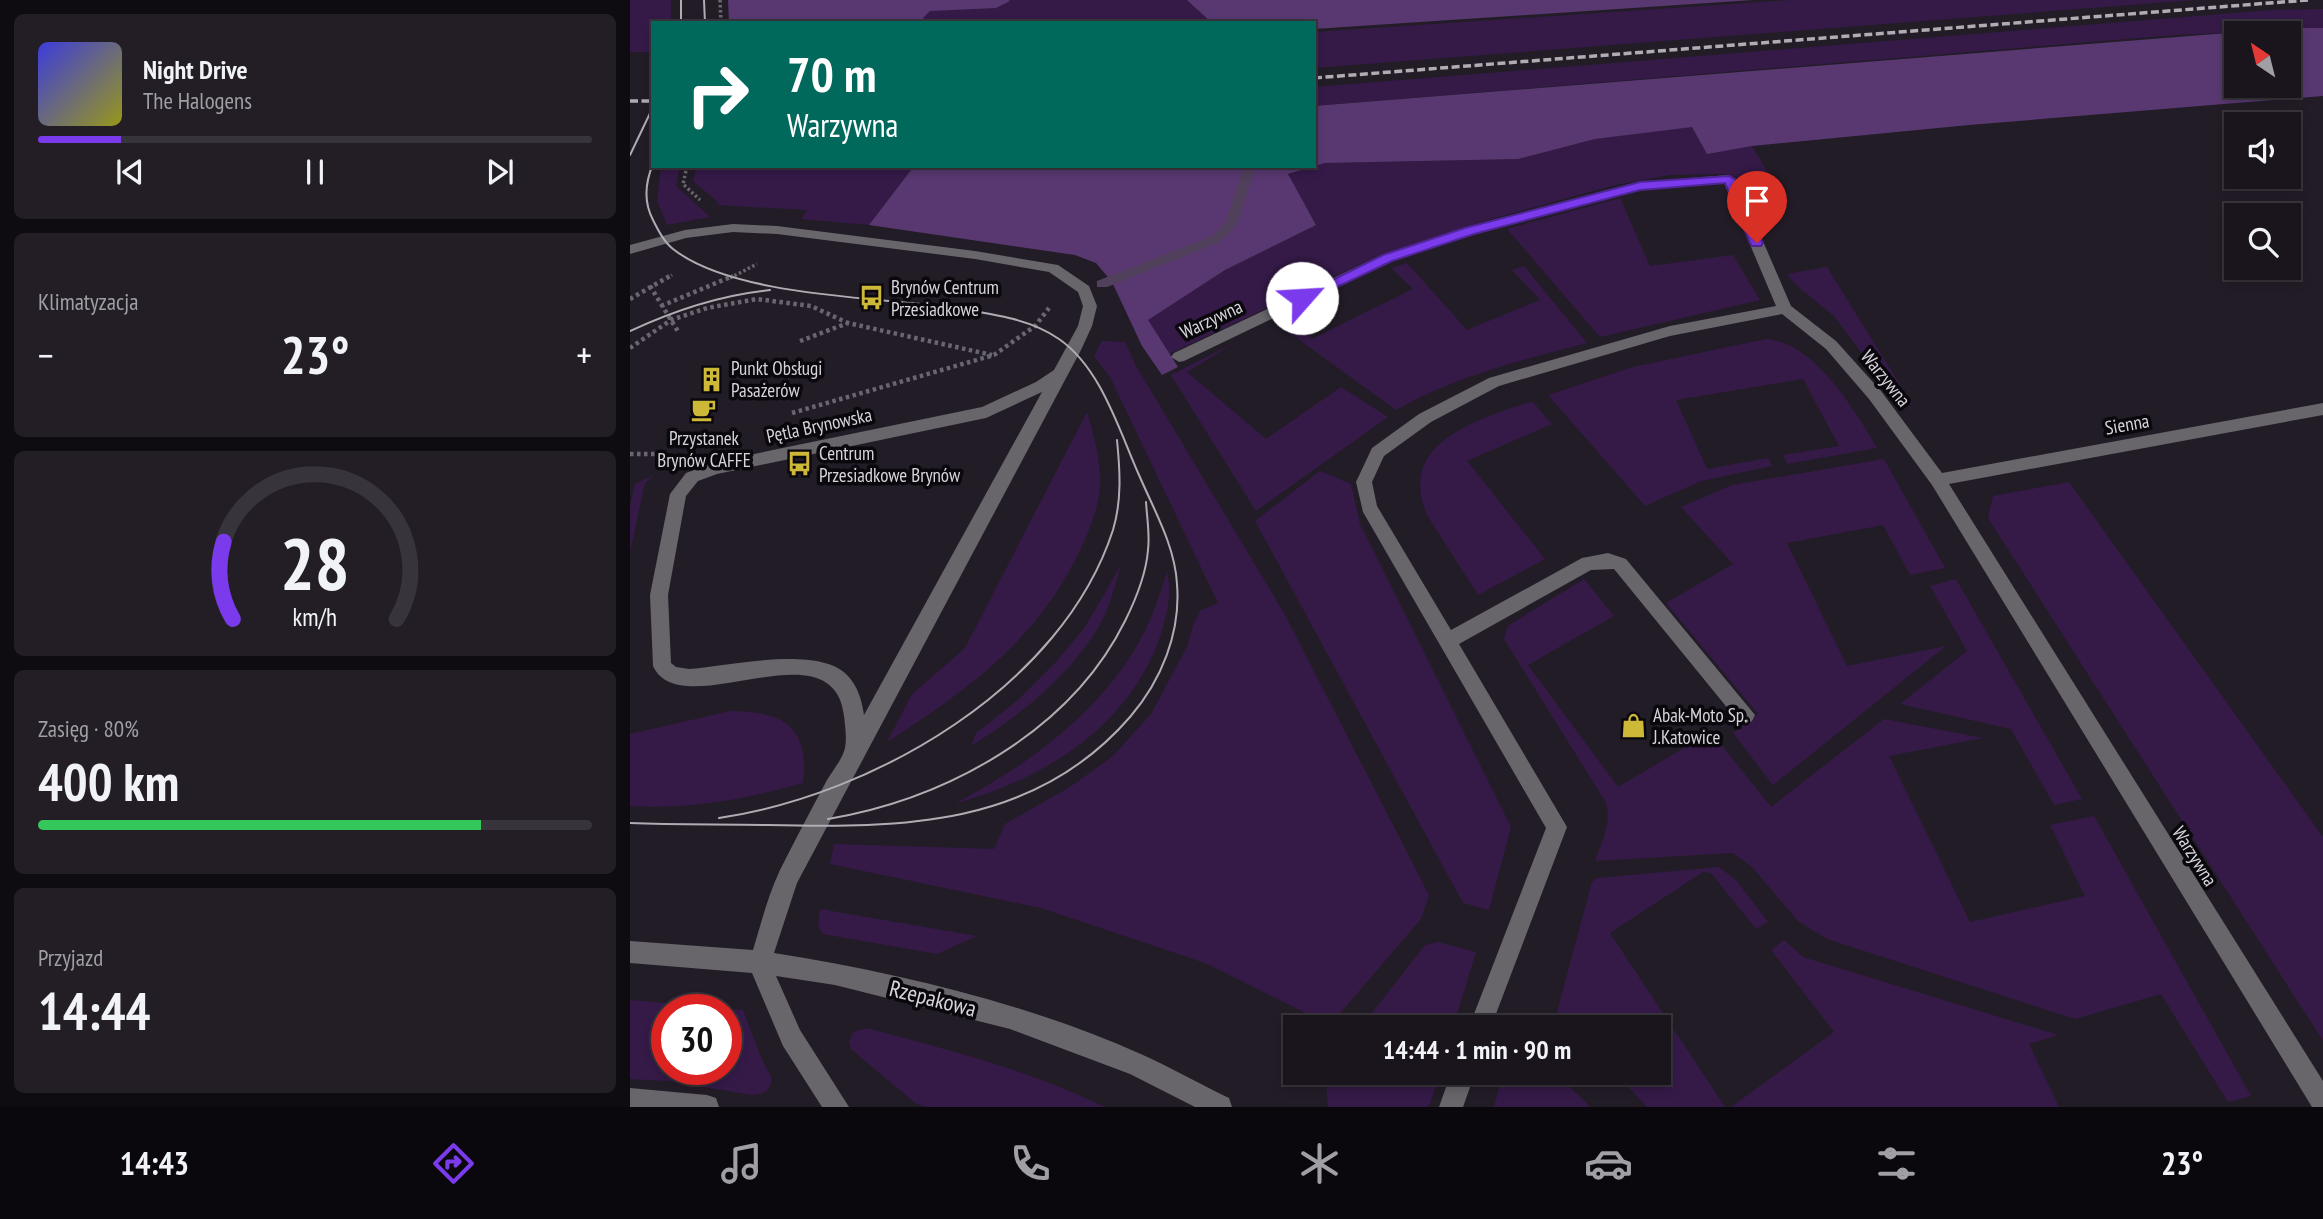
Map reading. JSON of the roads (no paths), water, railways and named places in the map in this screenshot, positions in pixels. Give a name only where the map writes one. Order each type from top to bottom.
[{"type":"street","name":"Warzywna","points":[[1179,357],[1387,258],[1469,231],[1616,191],[1681,181],[1729,179],[1786,309],[1840,355],[1875,395],[1938,480],[2323,1102]]},
{"type":"street","name":"Pętla Brynowska","points":[[630,250],[685,234],[733,228],[975,255],[1053,268],[1084,289],[1090,306],[1085,326],[1063,368],[787,879],[760,962]]},
{"type":"street","points":[[1485,1015],[1557,827],[1370,507],[1364,482],[1378,452],[1425,418],[1494,382],[1670,331],[1786,309]]},
{"type":"street","name":"Pętla Brynowska","points":[[855,750],[856,720],[851,699],[842,681],[827,670],[804,666],[689,677],[671,675],[662,666],[659,594],[678,494],[692,477],[715,468],[986,412],[1041,386],[1063,368]]},
{"type":"street","name":"Sienna","points":[[1938,480],[2323,409]]},
{"type":"street","points":[[1448,640],[1588,563],[1608,559],[1620,564],[1745,715]]},
{"type":"street","name":"Rzepakowa","points":[[630,952],[760,962],[835,974],[1010,1017],[1136,1064],[1220,1107]]},
{"type":"street","points":[[760,962],[781,1018],[822,1090],[837,1107]]},
{"type":"street","points":[[1451,1107],[1459,1085]]},
{"type":"street","points":[[630,1100],[707,1107]]},
{"type":"waterway","points":[[1102,284],[1216,239],[1231,225],[1248,172]]},
{"type":"tram line","points":[[681,0],[681,21]]},
{"type":"tram line","points":[[704,0],[705,21]]},
{"type":"tram line","points":[[630,155],[651,111]]},
{"type":"tram line","points":[[630,823],[867,825],[963,814],[1008,801],[1052,781],[1092,754],[1130,717],[1151,688],[1167,655],[1176,620],[1177,602],[1175,570],[1163,528],[1107,401],[1074,351],[1059,339],[1034,326],[991,314],[804,292],[766,285],[699,265],[673,249],[661,236],[653,220],[646,192],[652,168]]},
{"type":"tram line","points":[[630,331],[698,304],[770,290]]},
{"type":"tram line","points":[[719,818],[778,805],[839,785],[898,758],[955,724],[1007,684],[1052,638],[1088,587],[1116,519],[1120,485],[1117,440]]},
{"type":"tram line","points":[[828,819],[916,795],[959,777],[1000,754],[1038,727],[1072,696],[1101,661],[1137,595],[1148,550],[1146,502]]},
{"type":"railway","points":[[1316,78],[2308,0]]},
{"type":"railway","points":[[630,101],[651,101]]},
{"type":"place","name":"Brynów Centrum Przesiadkowe","points":[[871,298]]},
{"type":"place","name":"Punkt Obsługi Pasażerów","points":[[711,379]]},
{"type":"place","name":"Przystanek Brynów CAFFE","points":[[704,410]]},
{"type":"place","name":"Centrum Przesiadkowe Brynów","points":[[799,464]]},
{"type":"place","name":"Abak-Moto Sp. J.Katowice","points":[[1633,726]]}]
